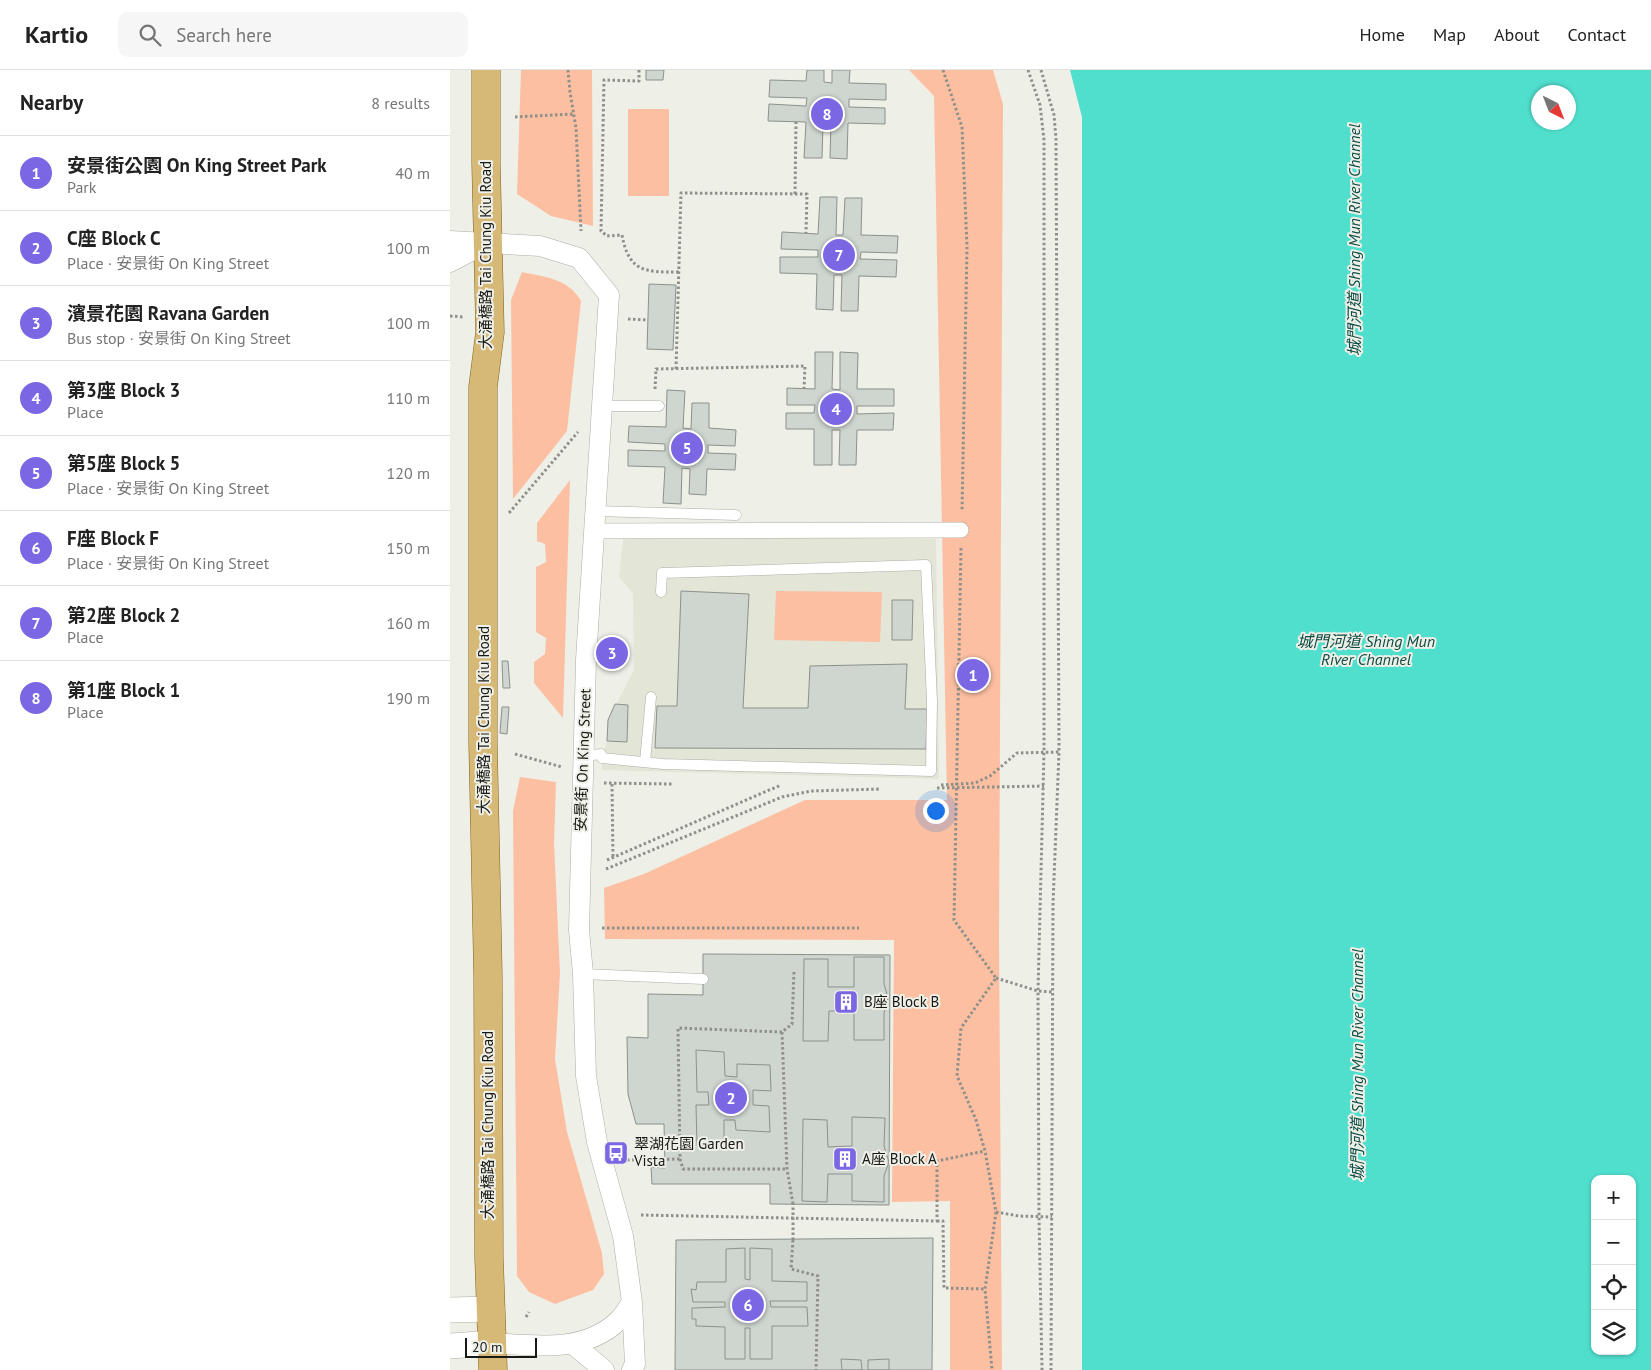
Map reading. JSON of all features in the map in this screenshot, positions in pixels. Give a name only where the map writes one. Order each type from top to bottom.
[{"type":"main road","name":"大涌橋路 Tai Chung Kiu Road","points":[[486,70],[487,242],[490,332],[483,387],[483,743],[488,976],[489,1258],[493,1370]]},
{"type":"street","name":"安景街 On King Street","points":[[450,241],[540,246],[579,258],[608,295],[594,521],[583,756],[579,930],[583,974],[586,1076],[597,1142],[623,1236],[632,1302],[635,1364],[632,1370]]},
{"type":"street","points":[[450,262],[487,242]]},
{"type":"street","points":[[594,521],[961,530]]},
{"type":"street","points":[[450,1346],[493,1343],[574,1345],[593,1337],[618,1321],[632,1302]]},
{"type":"street","points":[[450,1310],[492,1309]]},
{"type":"street","points":[[574,1345],[604,1370]]},
{"type":"lane","points":[[602,406],[656,406]]},
{"type":"lane","points":[[594,521],[736,515]]},
{"type":"lane","points":[[583,756],[601,754],[602,758],[663,764],[931,772],[932,701],[926,564],[662,573],[661,592]]},
{"type":"lane","points":[[645,762],[651,697]]},
{"type":"lane","points":[[583,974],[703,979]]},
{"type":"path","points":[[568,70],[576,128],[582,231]]},
{"type":"path","points":[[639,70],[639,81],[604,80],[601,231],[607,236],[622,235],[625,250],[630,260],[639,268],[650,272],[679,272]]},
{"type":"path","points":[[943,70],[962,127],[967,247],[954,920],[996,978],[1038,991],[1053,992]]},
{"type":"path","points":[[1028,70],[1040,106],[1044,140],[1044,786],[1038,991],[1042,1370]]},
{"type":"path","points":[[1041,70],[1054,115],[1056,139],[1059,752],[1053,904],[1051,1370]]},
{"type":"path","points":[[515,117],[573,114]]},
{"type":"path","points":[[794,194],[796,122]]},
{"type":"path","points":[[676,369],[681,192],[807,194],[806,233]]},
{"type":"path","points":[[450,316],[465,317]]},
{"type":"path","points":[[627,319],[648,320]]},
{"type":"path","points":[[656,406],[656,369],[805,366],[804,389]]},
{"type":"path","points":[[509,514],[578,431]]},
{"type":"path","points":[[515,754],[563,767]]},
{"type":"path","points":[[607,860],[786,783]]},
{"type":"path","points":[[612,784],[613,858]]},
{"type":"path","points":[[927,788],[1044,786]]},
{"type":"path","points":[[606,869],[782,797],[811,791],[889,789]]},
{"type":"path","points":[[602,928],[859,928]]},
{"type":"path","points":[[787,1169],[683,1169],[680,1159],[678,1028],[782,1032],[792,1024],[794,971]]},
{"type":"path","points":[[992,1370],[985,1289],[996,1212],[985,1151],[976,1120],[957,1076],[961,1028],[996,978]]},
{"type":"path","points":[[782,1032],[787,1169],[793,1204],[791,1269],[818,1276],[816,1370]]},
{"type":"path","points":[[937,1221],[937,1161],[985,1151]]},
{"type":"path","points":[[627,1160],[680,1159]]},
{"type":"path","points":[[996,1212],[1019,1216],[1052,1217]]},
{"type":"path","points":[[641,1215],[943,1221],[944,1288],[985,1289]]},
{"type":"path","points":[[526,1317],[529,1312]]},
{"type":"shaded area","points":[[521,70],[592,70],[593,226],[551,216],[517,194]]},
{"type":"shaded area","points":[[909,70],[993,70],[1003,104],[999,939],[1002,1370],[950,1370],[950,1201],[892,1202],[894,940],[605,939],[604,888],[644,874],[805,800],[947,800],[934,96]]},
{"type":"shaded area","points":[[628,109],[669,109],[669,196],[628,196]]},
{"type":"shaded area","points":[[522,272],[563,283],[581,301],[567,431],[513,499],[511,300]]},
{"type":"shaded area","points":[[570,480],[563,718],[534,683],[534,662],[545,654],[546,638],[536,632],[536,567],[546,562],[545,544],[537,541],[537,523]]},
{"type":"shaded area","points":[[624,534],[936,539],[939,779],[602,770],[602,758],[607,741],[608,720],[634,670],[633,593],[619,577]]},
{"type":"shaded area","points":[[776,591],[882,592],[880,642],[774,640]]},
{"type":"shaded area","points":[[520,777],[556,782],[554,843],[560,973],[555,1059],[567,1132],[602,1253],[604,1274],[593,1290],[555,1304],[529,1292],[517,1276],[513,811]]},
{"type":"water","name":"城門河道 Shing Mun River Channel","points":[[1070,70],[1651,70],[1651,1370],[1082,1370],[1082,117]]},
{"type":"building","points":[[646,70],[664,70],[663,80],[646,80]]},
{"type":"building","points":[[807,70],[824,70],[824,82],[832,83],[832,70],[850,70],[849,83],[886,84],[886,100],[849,99],[849,107],[885,108],[885,124],[848,123],[847,159],[830,158],[831,123],[823,123],[822,158],[804,158],[806,122],[768,121],[769,104],[806,106],[807,98],[769,97],[770,80],[806,81]]},
{"type":"building","points":[[820,197],[837,197],[836,235],[843,235],[845,198],[862,198],[861,235],[898,236],[897,253],[861,252],[860,259],[897,260],[896,277],[859,276],[858,311],[841,311],[842,275],[834,275],[833,310],[816,309],[817,274],[780,273],[780,257],[818,257],[818,250],[781,249],[782,232],[818,234]]},
{"type":"building","points":[[649,284],[676,285],[673,350],[647,349]]},
{"type":"building","points":[[815,352],[833,352],[832,389],[840,390],[840,352],[858,353],[857,389],[894,389],[894,406],[857,406],[857,414],[894,413],[893,430],[857,430],[856,465],[839,465],[840,430],[832,430],[832,465],[814,465],[814,429],[786,429],[786,413],[814,413],[815,405],[787,405],[787,388],[815,389]]},
{"type":"building","points":[[667,390],[685,391],[683,428],[691,429],[692,403],[709,403],[709,428],[736,430],[735,446],[708,445],[708,453],[736,454],[735,470],[707,469],[706,495],[689,494],[690,469],[682,468],[681,504],[663,503],[665,467],[628,466],[628,450],[665,451],[665,444],[628,442],[629,426],[666,427]]},
{"type":"building","points":[[681,591],[749,594],[743,708],[808,708],[810,666],[907,664],[905,709],[927,709],[926,749],[655,748],[657,706],[677,706]]},
{"type":"building","points":[[892,600],[913,600],[912,640],[892,640]]},
{"type":"building","points":[[502,661],[508,661],[510,688],[503,688]]},
{"type":"building","points":[[615,704],[628,705],[627,742],[607,741],[608,720]]},
{"type":"building","points":[[502,707],[509,707],[507,734],[500,733]]},
{"type":"building","points":[[703,954],[890,955],[889,1205],[770,1204],[770,1184],[652,1184],[651,1167],[665,1168],[664,1124],[636,1124],[628,1094],[627,1037],[648,1038],[648,994],[703,995]]},
{"type":"building","name":"B座 Block B","points":[[854,957],[884,957],[884,984],[888,998],[884,1013],[884,1040],[854,1040],[854,1011],[829,1011],[828,1041],[803,1041],[804,959],[828,959],[828,987],[854,987]]},
{"type":"building","points":[[696,1050],[724,1052],[725,1076],[737,1077],[737,1064],[770,1065],[771,1091],[753,1090],[753,1105],[769,1106],[770,1132],[736,1130],[735,1120],[724,1120],[724,1148],[697,1146],[696,1105],[709,1105],[708,1092],[697,1092]]},
{"type":"building","name":"A座 Block A","points":[[852,1117],[885,1118],[884,1146],[889,1162],[884,1176],[884,1202],[852,1201],[852,1174],[828,1174],[827,1202],[802,1201],[803,1119],[827,1120],[828,1147],[852,1146]]},
{"type":"building","points":[[933,1238],[932,1370],[675,1370],[676,1240]]},
{"type":"building","points":[[745,1248],[745,1279],[750,1280],[750,1248],[772,1249],[772,1281],[807,1282],[807,1301],[770,1301],[771,1307],[807,1307],[808,1326],[772,1326],[772,1359],[750,1359],[750,1328],[745,1328],[745,1359],[725,1359],[725,1327],[696,1326],[696,1319],[692,1319],[692,1308],[725,1307],[725,1302],[693,1302],[691,1289],[696,1290],[697,1282],[726,1282],[726,1249]]},
{"type":"building","points":[[841,1359],[861,1360],[862,1370],[842,1370]]},
{"type":"building","points":[[889,1359],[889,1370],[868,1370],[868,1360]]},
{"type":"place","name":"第1座 Block 1","points":[[827,114]]},
{"type":"place","name":"第2座 Block 2","points":[[839,255]]},
{"type":"place","name":"第3座 Block 3","points":[[836,409]]},
{"type":"place","name":"第5座 Block 5","points":[[687,448]]},
{"type":"place","name":"濱景花園 Ravana Garden","points":[[612,653]]},
{"type":"place","name":"安景街公園 On King Street Park","points":[[973,675]]},
{"type":"place","name":"B座 Block B","points":[[846,1002]]},
{"type":"place","name":"C座 Block C","points":[[731,1098]]},
{"type":"place","name":"翠湖花園 Garden Vista","points":[[616,1153]]},
{"type":"place","name":"A座 Block A","points":[[845,1159]]},
{"type":"place","name":"F座 Block F","points":[[748,1305]]}]
